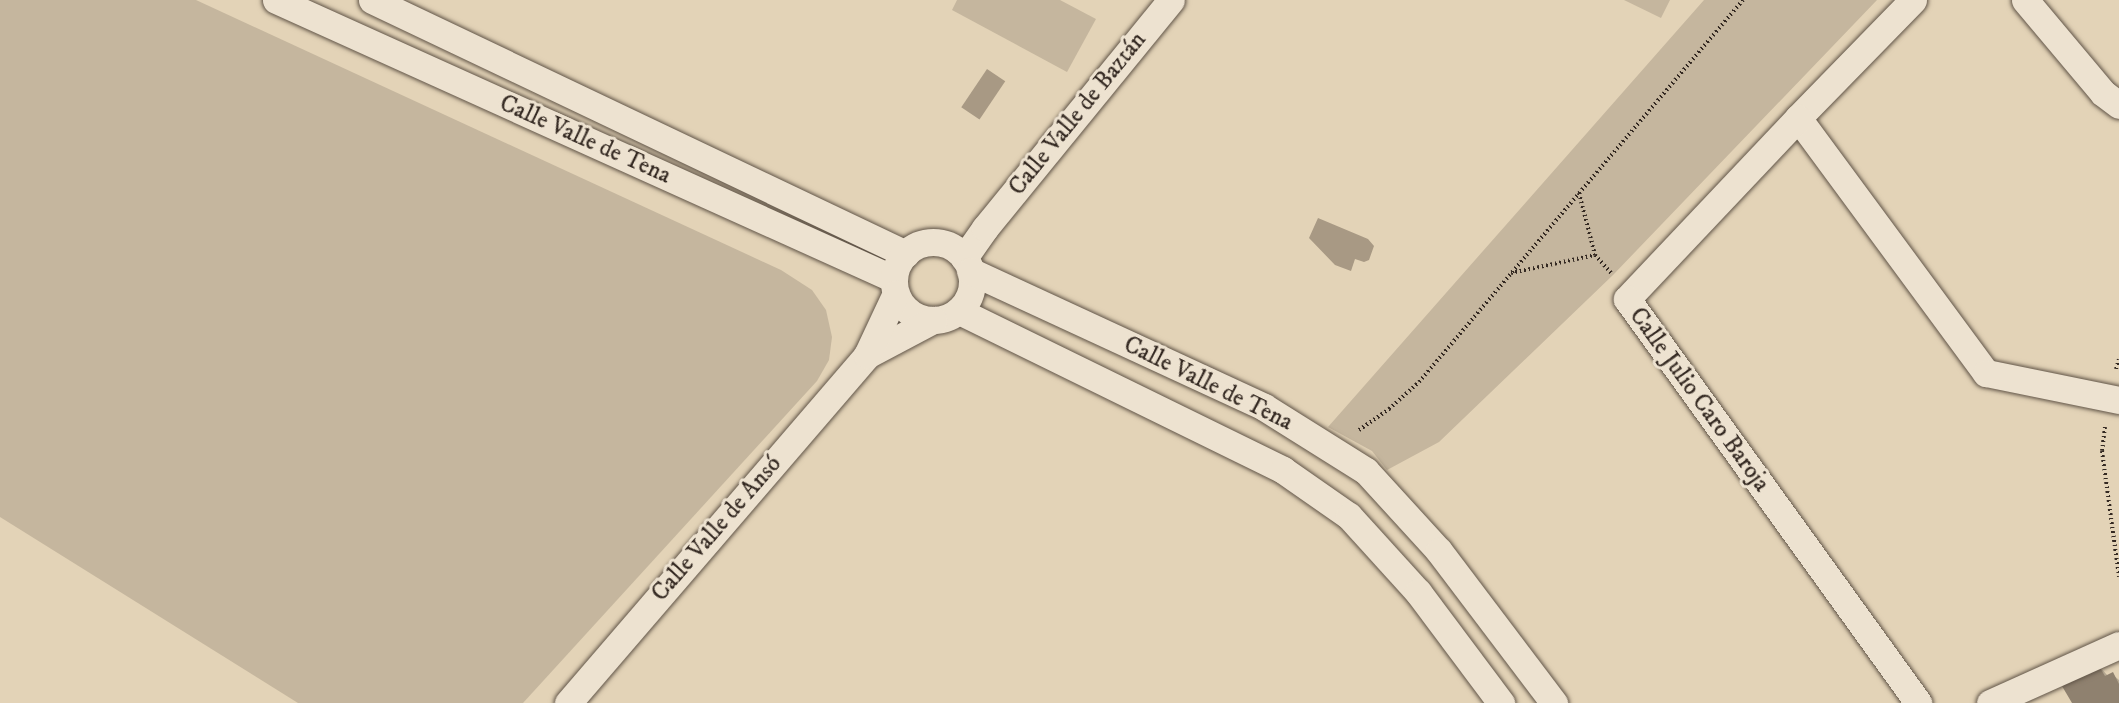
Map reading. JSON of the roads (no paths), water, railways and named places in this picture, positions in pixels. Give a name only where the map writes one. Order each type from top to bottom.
[{"type":"street","name":"Calle Valle de Tena","points":[[276,0],[895,286]]},
{"type":"street","name":"Calle Valle de Tena","points":[[372,0],[906,254]]},
{"type":"street","name":"Calle Valle de Baztán","points":[[959,258],[1171,0]]},
{"type":"street","name":"Calle Julio Caro Baroja","points":[[1913,0],[1627,299],[1918,703]]},
{"type":"street","points":[[2025,0],[2103,93],[2119,105]]},
{"type":"street","points":[[1798,118],[1986,373],[2114,399]]},
{"type":"street","points":[[929,242],[959,258],[970,292],[959,311],[942,319],[933,320],[910,313],[895,286],[895,270],[906,254],[917,246],[929,242]]},
{"type":"street","name":"Calle Valle de Tena","points":[[959,258],[1264,408],[1366,471],[1439,551],[1554,703]]},
{"type":"street","name":"Calle Valle de Ansó","points":[[568,703],[867,355],[895,286]]},
{"type":"street","name":"Calle Valle de Tena","points":[[959,311],[1283,470],[1349,516],[1418,592],[1501,703]]},
{"type":"street","name":"Calle Valle de Ansó","points":[[867,355],[933,320]]},
{"type":"street","points":[[1990,703],[2119,645]]}]
